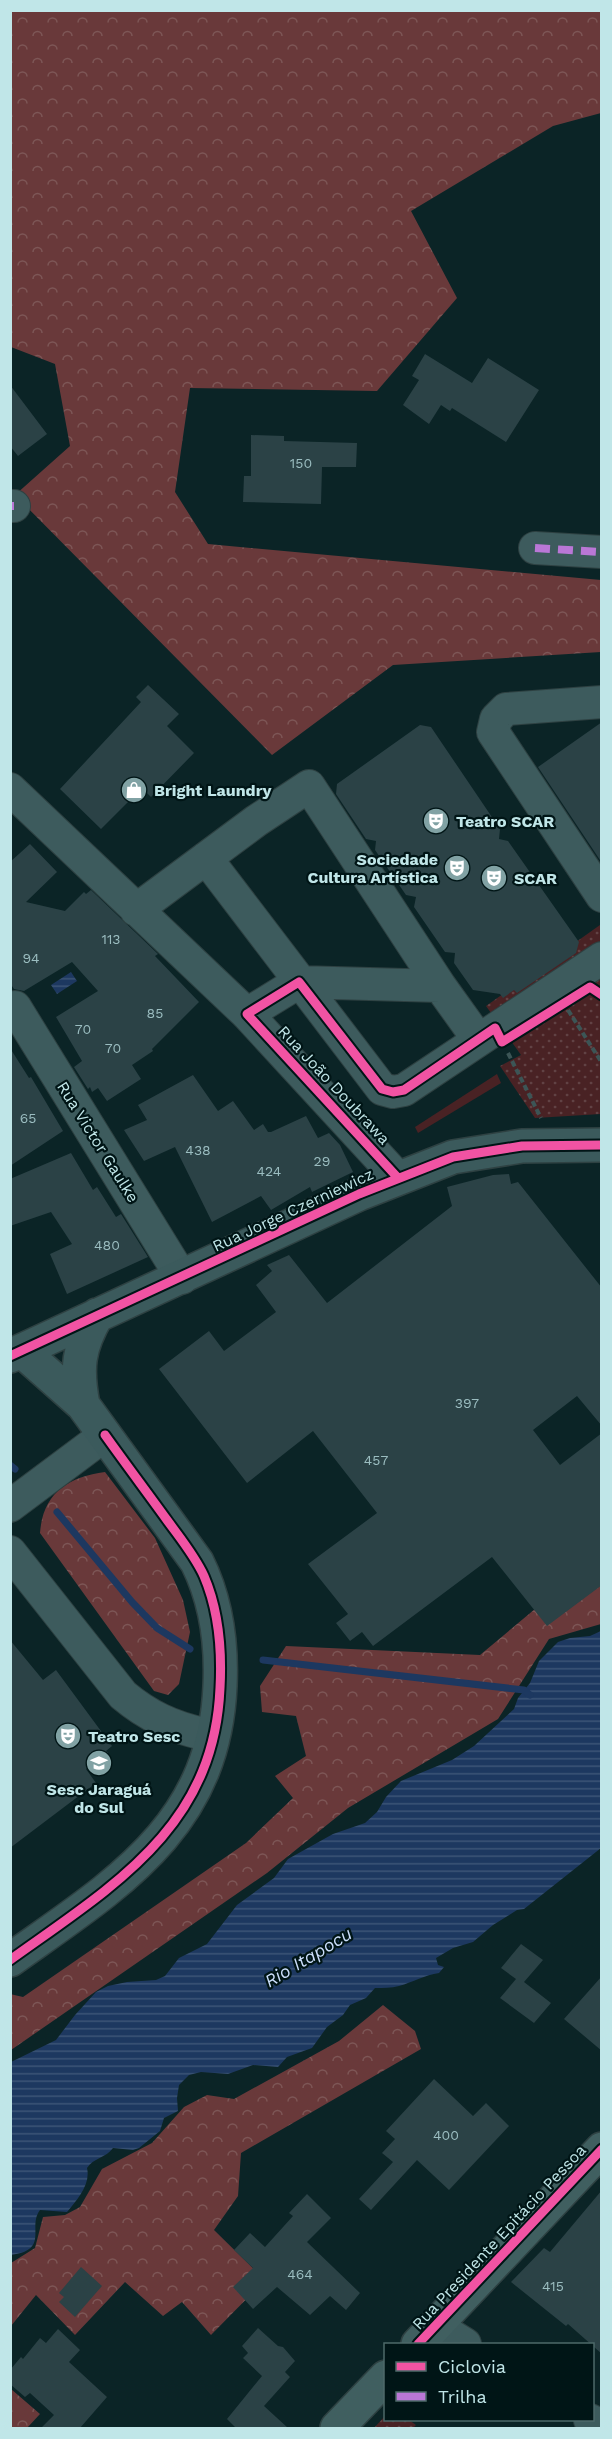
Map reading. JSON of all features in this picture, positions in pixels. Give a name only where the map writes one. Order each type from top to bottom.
[{"type":"highway","name":"Rua Presidente Epitácio Pessoa","points":[[427,2335],[602,2149]]},
{"type":"highway","points":[[337,2428],[384,2380]]},
{"type":"main road","name":"Rua Jorge Czerniewicz","points":[[16,1353],[398,1178],[453,1157],[522,1146],[602,1145]]},
{"type":"main road","points":[[83,1405],[79,1382],[81,1347],[97,1315]]},
{"type":"main road","points":[[10,1960],[129,1871],[159,1843],[174,1824],[203,1775],[212,1748],[219,1714],[221,1669],[214,1609],[205,1578],[189,1550],[83,1405],[16,1353]]},
{"type":"street","points":[[534,548],[602,552]]},
{"type":"street","points":[[602,702],[506,709],[496,719],[493,732],[602,896]]},
{"type":"street","points":[[136,910],[255,821],[309,786],[440,986],[490,1041]]},
{"type":"street","name":"Rua João Doubrawa","points":[[10,789],[247,1014],[398,1178]]},
{"type":"street","points":[[206,858],[382,1089],[393,1092],[404,1090],[490,1041],[602,958]]},
{"type":"street","points":[[247,1014],[299,982],[440,986]]},
{"type":"street","name":"Rua Victor Gaulke","points":[[15,1007],[182,1278]]},
{"type":"street","points":[[10,1506],[105,1436]]},
{"type":"street","points":[[10,1552],[123,1695],[143,1712],[163,1722],[204,1734]]},
{"type":"street","points":[[427,2335],[461,2343]]},
{"type":"path","points":[[556,990],[602,1063]]},
{"type":"path","points":[[490,1041],[555,1146]]},
{"type":"green space","points":[[10,11],[601,11],[601,113],[553,126],[411,211],[457,298],[377,391],[190,388],[175,492],[208,544],[601,580],[601,652],[393,665],[272,755],[15,495],[70,446],[55,364],[11,347]]},
{"type":"green space","points":[[105,1472],[155,1538],[183,1600],[190,1632],[179,1684],[168,1695],[154,1691],[40,1533],[46,1507],[60,1489],[80,1478]]},
{"type":"green space","points":[[601,1579],[601,1624],[549,1639],[498,1719],[348,1808],[267,1873],[11,2050],[10,1994],[23,1997],[246,1843],[293,1798],[275,1776],[306,1756],[296,1716],[262,1712],[260,1686],[286,1646],[480,1655],[535,1609]]},
{"type":"green space","points":[[383,2005],[415,2031],[421,2049],[241,2153],[238,2196],[214,2230],[265,2280],[211,2335],[182,2302],[163,2316],[125,2282],[75,2335],[36,2295],[11,2326],[11,2263],[35,2248],[43,2217],[65,2215],[80,2207],[102,2169],[152,2143],[184,2107],[207,2095],[234,2099],[339,2041]]},
{"type":"green space","points":[[11,2389],[40,2414],[27,2428],[11,2428]]},
{"type":"shaded area","points":[[600,925],[602,928],[601,1114],[535,1118],[500,1066],[521,1055],[486,1006]]},
{"type":"shaded area","points":[[497,1074],[501,1083],[418,1133],[415,1127]]},
{"type":"shaded area","points":[[384,2417],[384,2421],[410,2421],[416,2425],[413,2428],[374,2428]]},
{"type":"water","points":[[71,972],[77,981],[57,994],[51,985]]},
{"type":"water","name":"Rio Itapocu","points":[[601,1631],[601,1848],[524,1909],[517,1910],[493,1925],[473,1942],[453,1948],[436,1958],[438,1965],[444,1967],[439,1973],[399,1986],[375,1988],[366,1998],[350,2005],[343,2015],[327,2027],[312,2048],[287,2057],[278,2067],[253,2065],[228,2074],[201,2072],[189,2075],[179,2085],[178,2111],[164,2118],[160,2131],[139,2148],[133,2150],[113,2148],[93,2162],[87,2168],[87,2180],[82,2191],[67,2212],[40,2210],[35,2224],[34,2243],[23,2252],[11,2255],[11,2062],[56,2040],[96,1992],[108,1986],[156,1980],[165,1976],[179,1958],[207,1944],[237,1905],[274,1878],[288,1859],[333,1834],[365,1823],[377,1812],[386,1797],[401,1781],[452,1760],[474,1746],[514,1709],[518,1698],[530,1683],[539,1661],[558,1642],[590,1636]]},
{"type":"building","points":[[425,354],[472,383],[488,358],[539,390],[506,442],[452,408],[450,411],[441,405],[429,424],[403,405],[419,380],[412,376]]},
{"type":"building","points":[[10,385],[47,434],[18,456],[10,446]]},
{"type":"building","points":[[251,435],[284,436],[284,441],[357,443],[356,467],[322,467],[321,504],[243,502],[244,476],[251,476]]},
{"type":"building","points":[[148,685],[179,714],[167,726],[194,753],[151,797],[142,788],[101,829],[60,789],[141,702],[136,697]]},
{"type":"building","points":[[602,722],[602,863],[538,767]]},
{"type":"building","name":"Sociedade Cultura Artística","points":[[420,725],[431,727],[500,829],[499,839],[508,841],[579,942],[576,953],[517,993],[514,990],[503,998],[500,994],[473,990],[454,963],[455,953],[445,952],[414,907],[416,897],[406,895],[375,850],[376,841],[366,839],[336,794],[337,784]]},
{"type":"building","points":[[30,844],[57,872],[26,902],[65,911],[84,892],[86,894],[91,890],[158,954],[155,956],[199,1002],[152,1049],[153,1051],[132,1065],[141,1079],[107,1101],[98,1088],[92,1092],[90,1087],[88,1089],[74,1067],[82,1061],[56,1017],[98,991],[72,962],[24,991],[14,989],[10,983],[10,862]]},
{"type":"building","points":[[10,1048],[29,1078],[31,1077],[63,1131],[10,1166]]},
{"type":"building","points":[[193,1075],[218,1111],[233,1101],[254,1130],[263,1124],[268,1132],[271,1132],[306,1116],[318,1138],[329,1133],[340,1145],[353,1172],[312,1192],[310,1187],[271,1210],[261,1196],[212,1222],[175,1147],[144,1161],[124,1130],[147,1120],[138,1105]]},
{"type":"building","points":[[71,1153],[93,1190],[97,1187],[116,1217],[121,1214],[148,1257],[67,1294],[50,1254],[72,1244],[51,1212],[10,1226],[10,1179]]},
{"type":"building","points":[[509,1174],[511,1184],[518,1182],[602,1288],[602,1426],[577,1396],[533,1430],[560,1465],[602,1433],[602,1585],[547,1626],[492,1557],[373,1646],[362,1632],[350,1641],[336,1623],[348,1614],[308,1564],[377,1513],[313,1431],[247,1483],[159,1369],[209,1331],[224,1351],[276,1312],[256,1285],[272,1271],[267,1265],[289,1255],[327,1303],[452,1206],[447,1187],[493,1175]]},
{"type":"building","points":[[10,1640],[43,1680],[56,1670],[112,1746],[106,1751],[108,1753],[86,1769],[96,1783],[10,1848]]},
{"type":"building","points":[[521,1944],[543,1960],[524,1982],[551,2003],[534,2023],[500,1998],[516,1979],[501,1968]]},
{"type":"building","points":[[602,1976],[602,2051],[564,2019]]},
{"type":"building","points":[[434,2079],[473,2116],[486,2103],[509,2126],[449,2190],[417,2160],[371,2210],[359,2199],[393,2162],[382,2153],[395,2139],[386,2131]]},
{"type":"building","points":[[602,2190],[602,2354],[594,2347],[594,2343],[590,2343],[568,2324],[566,2326],[511,2282],[544,2248],[550,2252]]},
{"type":"building","points":[[307,2194],[331,2218],[307,2242],[360,2293],[346,2310],[330,2296],[310,2315],[277,2287],[253,2309],[233,2287],[253,2268],[234,2250],[250,2233],[265,2247],[293,2216],[289,2213]]},
{"type":"building","points":[[81,2267],[102,2286],[75,2317],[59,2302],[64,2297],[59,2293]]},
{"type":"building","points":[[258,2328],[278,2346],[283,2347],[295,2361],[285,2372],[290,2377],[264,2406],[288,2428],[236,2428],[227,2419],[262,2376],[243,2358],[248,2353],[242,2346]]},
{"type":"building","points":[[58,2329],[80,2350],[69,2362],[107,2397],[80,2428],[41,2428],[54,2415],[30,2393],[25,2397],[10,2384],[10,2370],[21,2357],[23,2359],[40,2338],[46,2343]]},
{"type":"waterway","points":[[10,1465],[15,1469]]},
{"type":"waterway","points":[[57,1512],[132,1602],[157,1628],[190,1649]]},
{"type":"waterway","points":[[263,1660],[524,1690],[530,1695]]},
{"type":"marked path","points":[[535,548],[602,552]]},
{"type":"cycle path","points":[[398,1178],[247,1014],[299,982],[382,1089],[393,1092],[404,1090],[495,1028],[502,1042],[590,987],[602,995]]},
{"type":"cycle path","points":[[10,1356],[359,1194],[453,1157],[522,1146],[602,1145]]},
{"type":"cycle path","points":[[10,1960],[85,1906],[151,1849],[178,1816],[199,1779],[213,1737],[220,1688],[220,1660],[216,1617],[209,1589],[192,1554],[105,1435]]},
{"type":"cycle path","points":[[419,2343],[602,2149]]},
{"type":"place","name":"Bright Laundry","points":[[134,790]]},
{"type":"place","name":"Teatro SCAR","points":[[436,821]]},
{"type":"place","name":"Sociedade Cultura Artística","points":[[457,868]]},
{"type":"place","name":"SCAR","points":[[494,878]]},
{"type":"place","name":"Teatro Sesc","points":[[68,1736]]},
{"type":"place","name":"Sesc Jaraguá do Sul","points":[[99,1763]]}]
